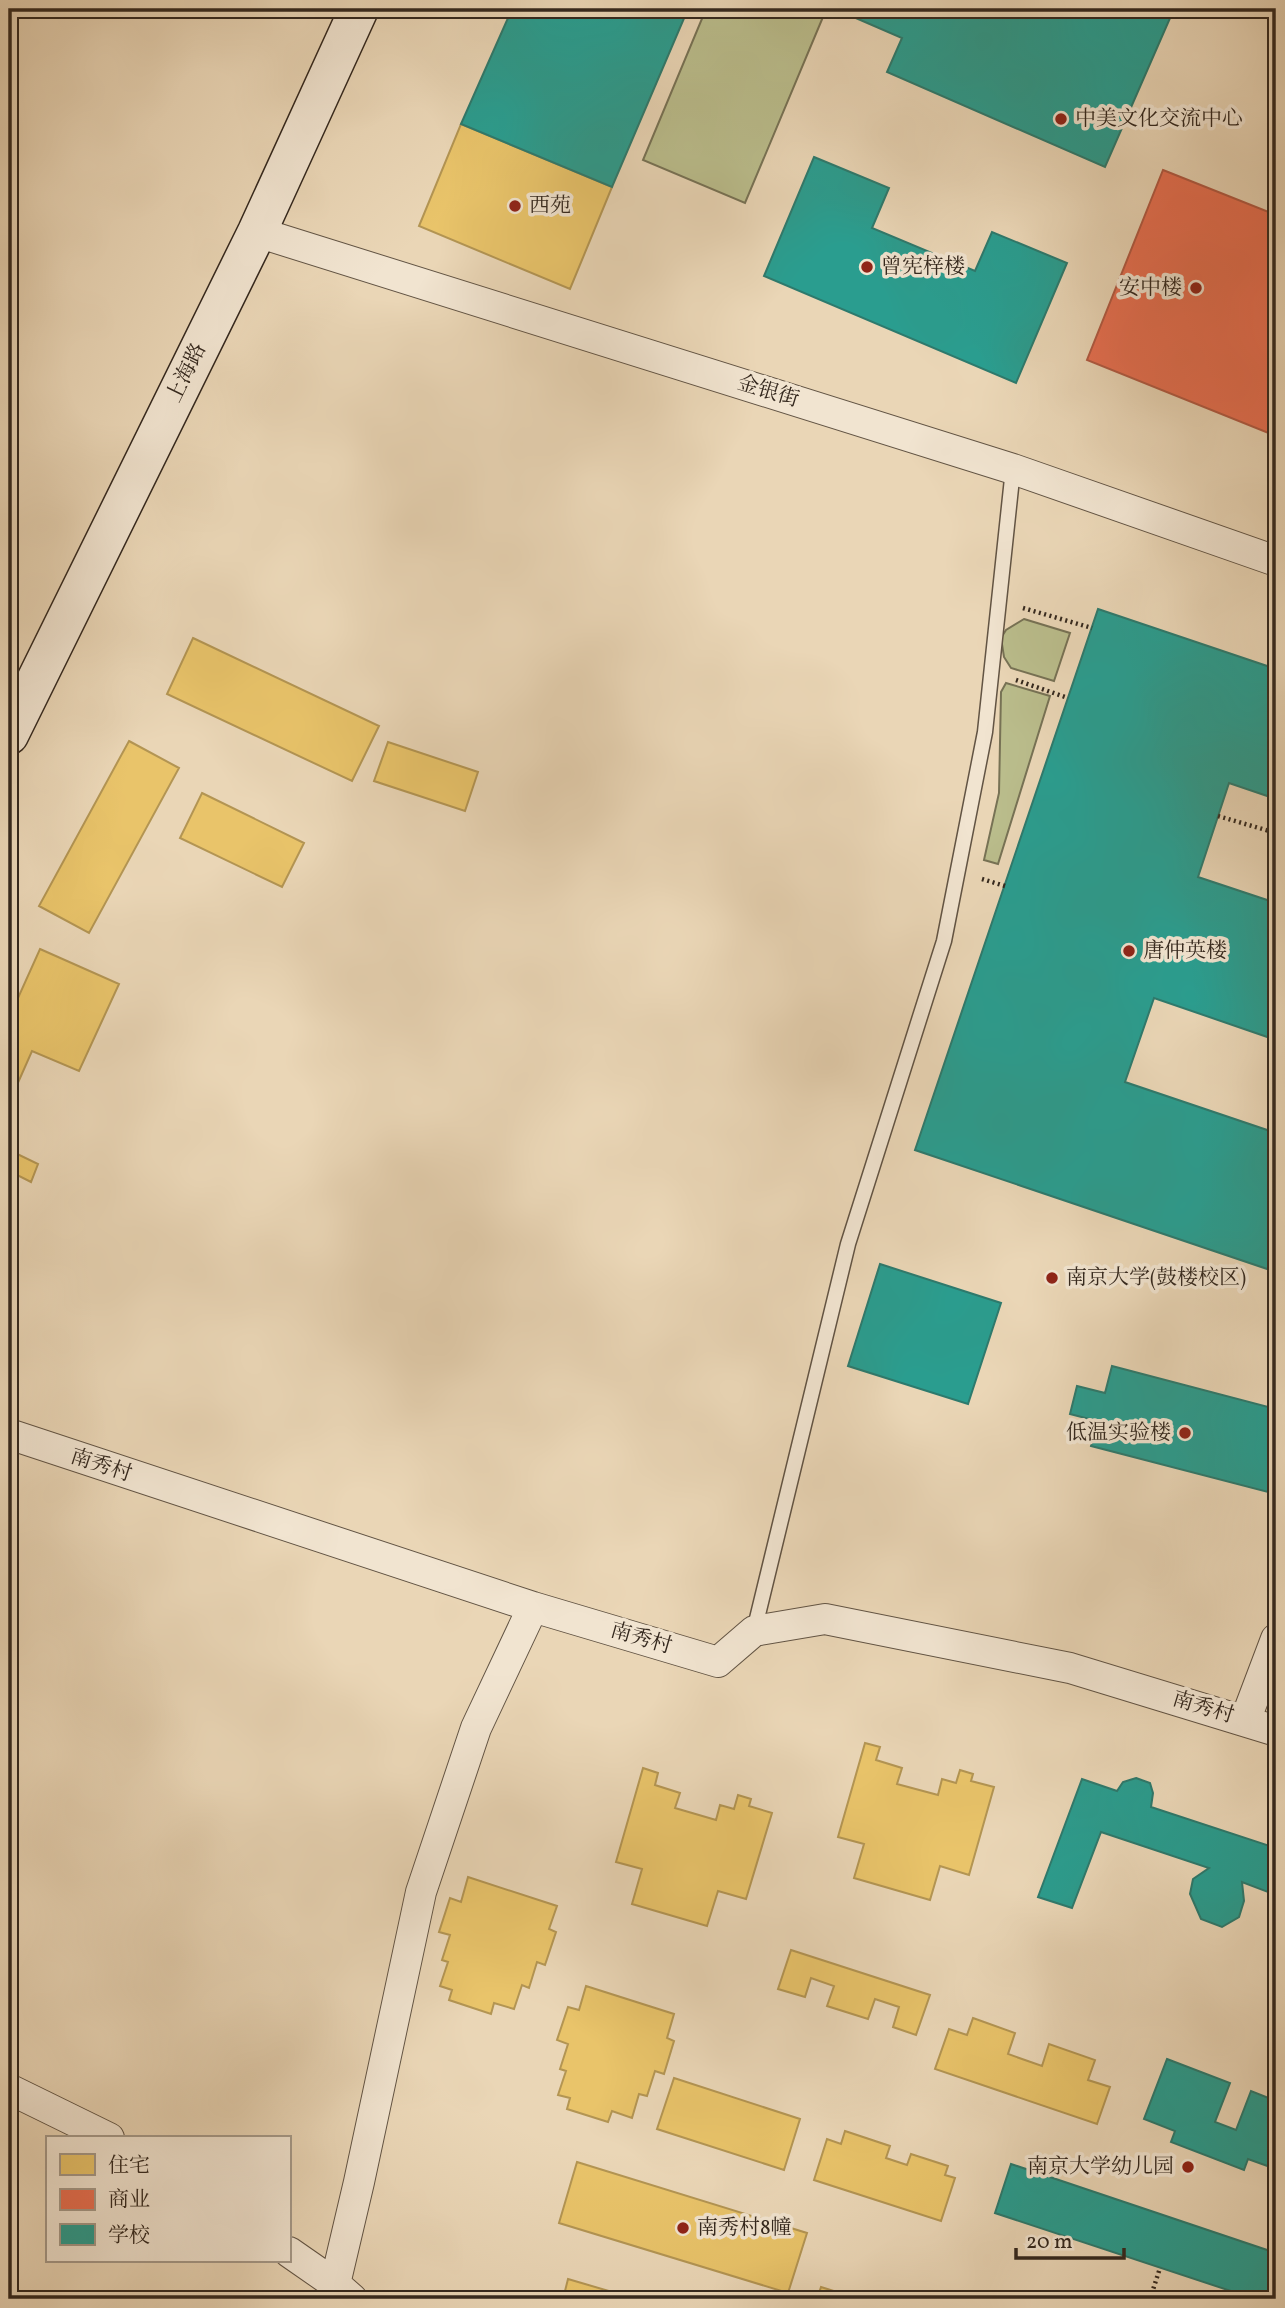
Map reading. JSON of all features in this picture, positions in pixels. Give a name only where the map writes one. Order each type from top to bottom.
[{"type":"main road","name":"上海路","points":[[9,735],[257,232],[359,9]]},
{"type":"street","name":"金银街","points":[[257,232],[1013,469],[1276,561]]},
{"type":"street","name":"南秀村","points":[[9,1434],[533,1608],[718,1662],[754,1631],[825,1619],[1070,1668],[1276,1731]]},
{"type":"street","points":[[290,2253],[343,2292],[359,2182],[421,1892],[476,1728],[533,1608]]},
{"type":"street","points":[[1245,1721],[1276,1639]]},
{"type":"street","points":[[9,2089],[105,2136]]},
{"type":"lane","points":[[754,1631],[848,1244],[944,941],[985,732],[1013,469]]},
{"type":"path","points":[[999,601],[1091,628]]},
{"type":"path","points":[[992,672],[1068,698]]},
{"type":"path","points":[[1218,816],[1276,833]]},
{"type":"path","points":[[1150,2299],[1160,2267]]},
{"type":"green space","points":[[706,9],[803,9],[823,17],[745,203],[643,160]]},
{"type":"green space","points":[[1024,619],[1070,633],[1054,681],[1011,668],[1004,657],[1001,638],[1006,630]]},
{"type":"green space","points":[[1006,683],[1050,696],[998,864],[984,860],[999,793],[1001,692]]},
{"type":"building: 住宅","name":"西苑","points":[[461,124],[612,187],[570,289],[419,226]]},
{"type":"building: 住宅","points":[[193,638],[379,726],[352,781],[167,694]]},
{"type":"building: 住宅","points":[[129,741],[179,768],[89,933],[39,906]]},
{"type":"building: 住宅","points":[[388,742],[478,772],[465,811],[374,781]]},
{"type":"building: 住宅","points":[[202,793],[304,843],[282,887],[180,838]]},
{"type":"building: 住宅","points":[[40,949],[119,984],[79,1071],[32,1051],[9,1103],[9,1018]]},
{"type":"building: 住宅","points":[[9,1150],[38,1164],[31,1182],[9,1171]]},
{"type":"building: 住宅","points":[[865,1743],[880,1747],[876,1760],[902,1768],[897,1784],[938,1795],[942,1779],[956,1783],[960,1770],[973,1774],[971,1781],[994,1787],[969,1875],[940,1866],[930,1900],[854,1878],[864,1844],[838,1837]]},
{"type":"building: 住宅","points":[[643,1768],[658,1773],[655,1785],[680,1793],[675,1808],[716,1820],[720,1805],[734,1809],[738,1795],[751,1799],[749,1806],[772,1813],[746,1899],[718,1891],[707,1926],[632,1904],[642,1869],[616,1862]]},
{"type":"building: 住宅","points":[[468,1877],[557,1906],[549,1929],[556,1932],[545,1965],[537,1962],[529,1988],[522,1985],[514,2009],[494,2003],[491,2014],[449,2000],[452,1990],[440,1986],[448,1962],[442,1960],[450,1935],[439,1932],[450,1898],[461,1902]]},
{"type":"building: 住宅","points":[[791,1950],[930,1995],[916,2035],[893,2027],[899,2007],[875,1999],[868,2019],[827,2006],[834,1986],[811,1978],[805,1997],[778,1989]]},
{"type":"building: 住宅","points":[[586,1986],[674,2014],[667,2038],[674,2041],[664,2074],[655,2071],[647,2096],[639,2094],[632,2118],[612,2111],[608,2122],[567,2109],[570,2098],[558,2095],[566,2071],[560,2069],[568,2044],[557,2040],[568,2007],[579,2010]]},
{"type":"building: 住宅","points":[[973,2018],[1015,2033],[1008,2054],[1042,2066],[1049,2044],[1095,2060],[1088,2080],[1110,2087],[1097,2124],[935,2069],[949,2029],[967,2035]]},
{"type":"building: 住宅","points":[[674,2078],[800,2119],[784,2170],[657,2129]]},
{"type":"building: 住宅","points":[[845,2131],[890,2146],[886,2158],[907,2165],[911,2154],[948,2166],[945,2175],[955,2178],[941,2221],[814,2180],[827,2139],[841,2144]]},
{"type":"building: 住宅","name":"南秀村8幢","points":[[577,2162],[807,2233],[788,2293],[559,2223]]},
{"type":"building: 住宅","points":[[568,2279],[636,2299],[563,2299]]},
{"type":"building: 住宅","points":[[821,2287],[859,2299],[817,2299]]},
{"type":"building: 商业","name":"安中楼","points":[[1163,170],[1276,215],[1276,436],[1087,360]]},
{"type":"building: 学校","points":[[512,9],[688,9],[612,187],[461,124]]},
{"type":"building: 学校","name":"中美文化交流中心","points":[[835,9],[1174,9],[1105,167],[887,72],[902,38]]},
{"type":"building: 学校","name":"曾宪梓楼","points":[[814,157],[889,188],[872,228],[975,271],[992,232],[1067,263],[1016,383],[764,276]]},
{"type":"building: 学校","name":"唐仲英楼","points":[[1098,609],[1276,669],[1276,799],[1229,783],[1198,877],[1276,903],[1276,1040],[1154,998],[1125,1082],[1276,1133],[1276,1272],[915,1150]]},
{"type":"building: 学校","points":[[880,1264],[1001,1303],[968,1404],[848,1366]]},
{"type":"building: 学校","name":"低温实验楼","points":[[1112,1366],[1276,1409],[1276,1494],[1091,1446],[1097,1421],[1070,1414],[1077,1386],[1105,1393]]},
{"type":"building: 学校","points":[[1136,1778],[1150,1783],[1153,1793],[1151,1807],[1276,1848],[1276,1895],[1242,1882],[1244,1901],[1239,1917],[1222,1927],[1201,1919],[1190,1894],[1193,1879],[1209,1868],[1101,1832],[1072,1908],[1038,1897],[1082,1779],[1117,1791],[1123,1782]]},
{"type":"building: 学校","points":[[1167,2059],[1230,2083],[1215,2122],[1236,2130],[1251,2091],[1276,2101],[1276,2160],[1273,2168],[1248,2159],[1244,2170],[1171,2142],[1175,2131],[1144,2119]]},
{"type":"building: 学校","points":[[1011,2164],[1276,2253],[1276,2299],[1255,2299],[995,2213]]},
{"type":"place","name":"中美文化交流中心","points":[[1061,119]]},
{"type":"place","name":"西苑","points":[[515,206]]},
{"type":"place","name":"曾宪梓楼","points":[[867,267]]},
{"type":"place","name":"安中楼","points":[[1196,288]]},
{"type":"place","name":"唐仲英楼","points":[[1129,951]]},
{"type":"place","name":"南京大学(鼓楼校区)","points":[[1052,1278]]},
{"type":"place","name":"低温实验楼","points":[[1185,1433]]},
{"type":"place","name":"南京大学幼儿园","points":[[1188,2167]]},
{"type":"place","name":"南秀村8幢","points":[[683,2228]]}]
